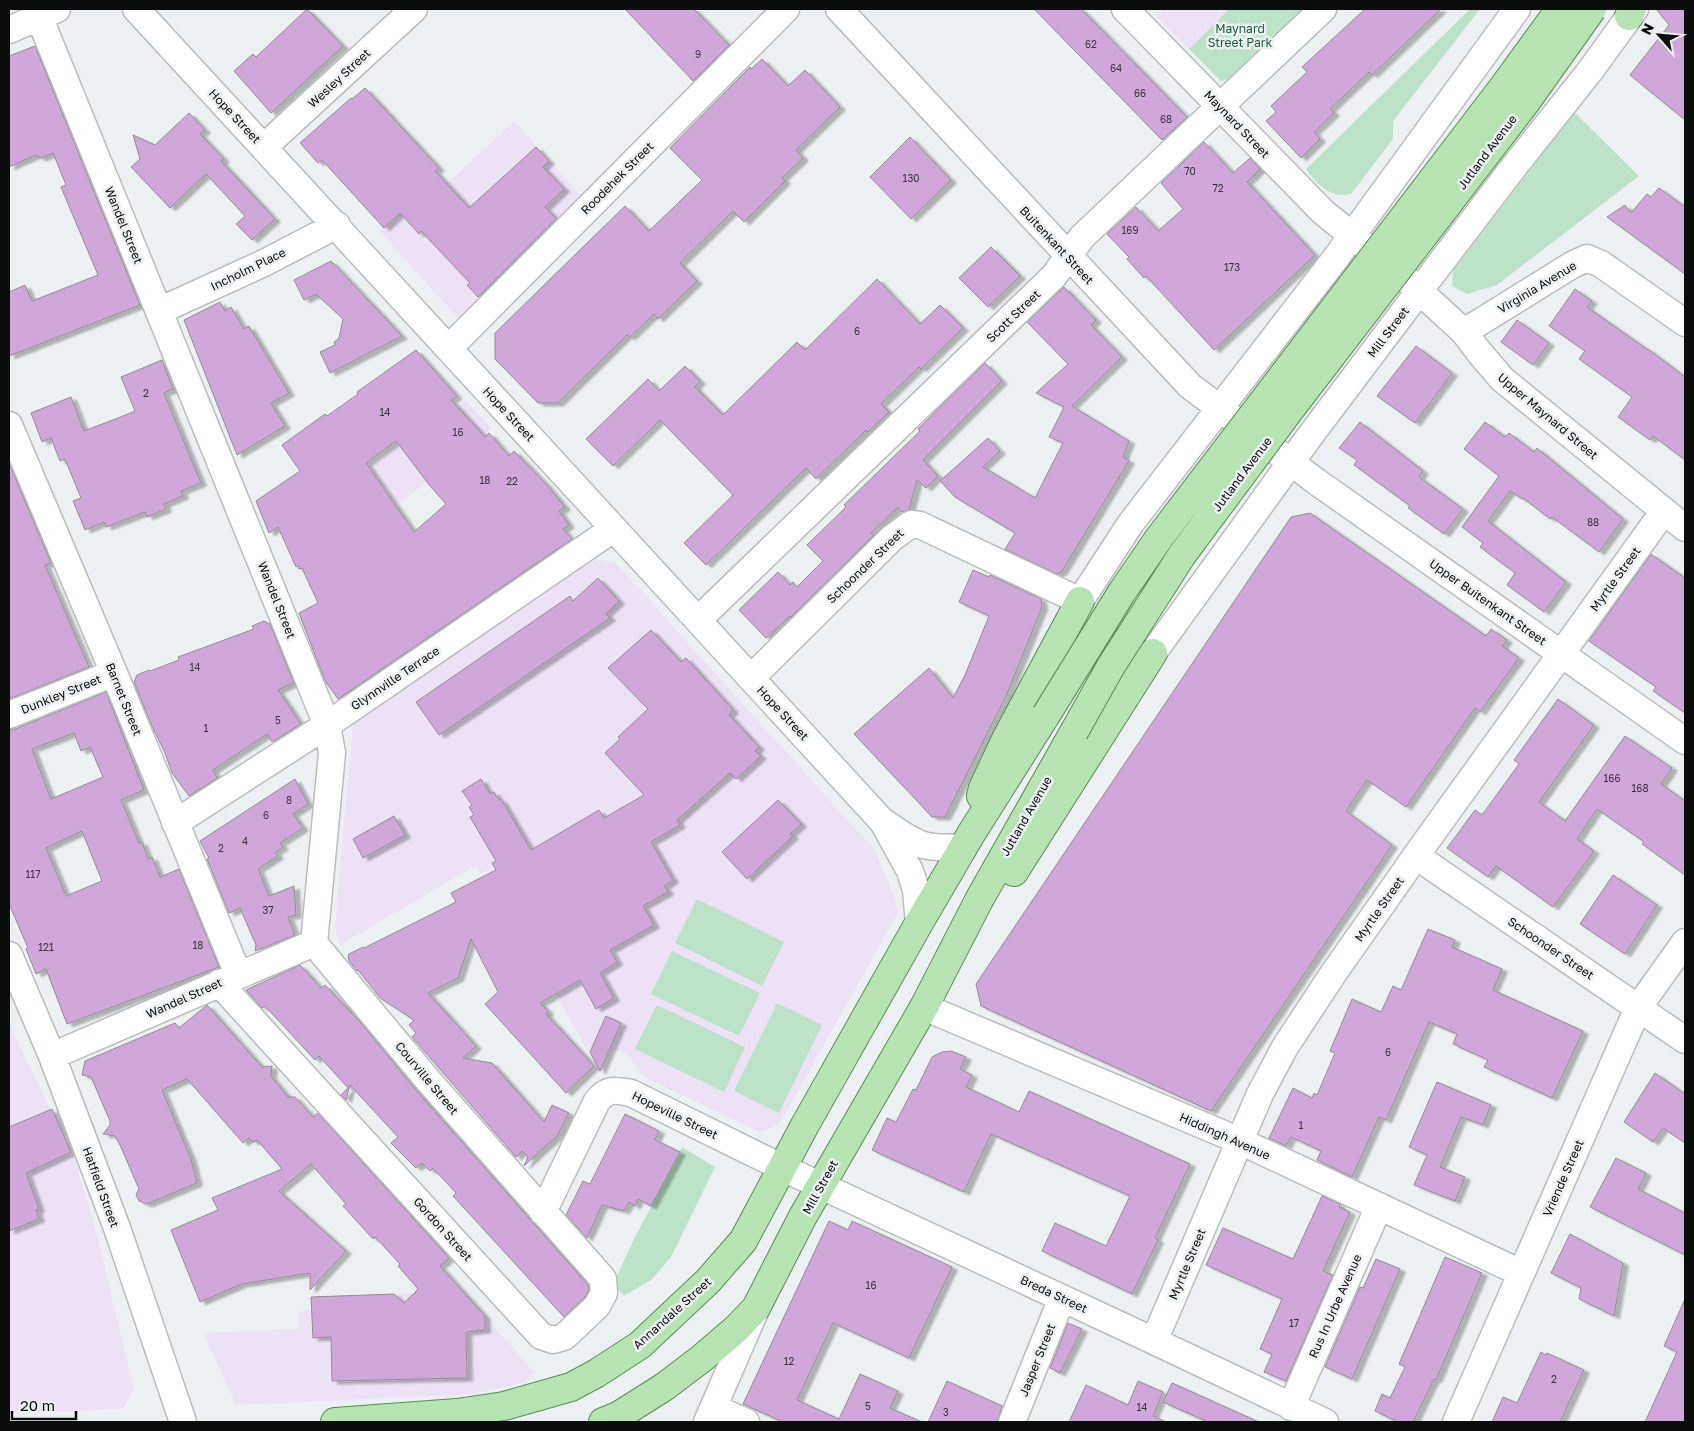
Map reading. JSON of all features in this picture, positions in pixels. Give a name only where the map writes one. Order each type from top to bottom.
[{"type":"main road","points":[[783,1168],[967,840],[1122,592],[1160,538],[1560,9]]},
{"type":"main road","name":"Jutland Avenue","points":[[942,973],[979,900],[1111,666],[1182,555],[1531,95],[1592,9]]},
{"type":"main road","points":[[967,840],[983,788],[1011,729],[1080,601]]},
{"type":"main road","points":[[942,973],[991,909],[1152,653]]},
{"type":"main road","name":"Mill Street","points":[[756,1308],[820,1185],[942,973]]},
{"type":"main road","name":"Annandale Street","points":[[335,1422],[457,1413],[504,1406],[571,1387],[597,1373],[640,1345],[708,1282],[743,1241],[783,1168]]},
{"type":"main road","points":[[603,1422],[618,1416],[671,1382],[736,1329],[756,1308]]},
{"type":"street","name":"Hope Street","points":[[136,9],[881,820],[910,871],[916,890],[920,923]]},
{"type":"street","name":"Wesley Street","points":[[264,147],[414,9]]},
{"type":"street","name":"Roodehek Street","points":[[448,348],[786,9]]},
{"type":"street","name":"Buitenkant Street","points":[[839,9],[1190,386],[1292,463]]},
{"type":"street","name":"Maynard Street","points":[[1125,9],[1323,212],[1352,236]]},
{"type":"street","name":"Scott Street","points":[[698,620],[1054,276],[1082,237],[1323,9]]},
{"type":"street","points":[[1080,601],[1131,523],[1352,236],[1517,9]]},
{"type":"street","name":"Mill Street","points":[[1152,653],[1310,436],[1513,168],[1590,71],[1632,11]]},
{"type":"street","points":[[9,30],[44,12]]},
{"type":"street","name":"Wandel Street","points":[[44,12],[159,311],[328,725],[332,753],[314,943],[52,1056]]},
{"type":"street","name":"Incholm Place","points":[[159,311],[264,263],[336,225]]},
{"type":"street","name":"Upper Maynard Street","points":[[1352,236],[1420,290],[1464,332],[1502,379],[1685,528]]},
{"type":"street","name":"Virginia Avenue","points":[[1464,332],[1586,258],[1601,264],[1685,323]]},
{"type":"street","name":"Barnet Street","points":[[9,424],[175,823],[228,979]]},
{"type":"street","name":"Upper Buitenkant Street","points":[[1292,463],[1685,741]]},
{"type":"street","name":"Myrtle Street","points":[[1154,1341],[1260,1094],[1285,1047],[1333,974],[1416,856],[1664,511]]},
{"type":"street","name":"Schoonder Street","points":[[751,678],[892,538],[911,524],[920,525],[1080,601]]},
{"type":"street","name":"Glynnville Terrace","points":[[175,823],[328,725],[613,529]]},
{"type":"street","name":"Dunkley Street","points":[[9,715],[114,673]]},
{"type":"street","name":"Hope Street","points":[[881,820],[910,840],[924,846],[939,849],[967,840]]},
{"type":"street","name":"Schoonder Street","points":[[1416,856],[1685,1040]]},
{"type":"street","name":"Vriende Street","points":[[1456,1422],[1638,1008],[1685,942]]},
{"type":"street","name":"Courville Street","points":[[314,943],[427,1079],[543,1212]]},
{"type":"street","name":"Hatfield Street","points":[[9,956],[52,1056],[116,1228],[183,1422]]},
{"type":"street","name":"Gordon Street","points":[[228,979],[542,1336],[553,1340],[564,1337],[597,1306],[604,1293],[603,1280],[543,1212]]},
{"type":"street","name":"Hiddingh Avenue","points":[[924,1007],[1240,1141],[1521,1273]]},
{"type":"street","name":"Hopeville Street","points":[[543,1212],[597,1101],[603,1094],[610,1091],[631,1094],[783,1168]]},
{"type":"street","name":"Breda Street","points":[[783,1168],[1325,1422]]},
{"type":"street","name":"Rus In Urbe Avenue","points":[[1291,1406],[1379,1206]]},
{"type":"street","name":"Jasper Street","points":[[1012,1422],[1062,1298]]},
{"type":"street","name":"Mill Street","points":[[710,1415],[756,1308]]},
{"type":"street","points":[[689,1422],[701,1412],[746,1422]]},
{"type":"shaded area","points":[[1163,9],[1229,9],[1189,49],[1156,16]]},
{"type":"shaded area","points":[[514,121],[585,200],[461,321],[379,231],[442,174],[449,182]]},
{"type":"shaded area","points":[[465,400],[492,428],[451,465],[397,504],[370,467],[424,428],[429,433]]},
{"type":"shaded area","points":[[595,559],[616,563],[874,849],[894,896],[898,913],[779,1125],[760,1132],[644,1077],[628,1055],[613,1049],[600,1074],[488,870],[480,874],[475,866],[340,945],[335,927],[353,724]]},
{"type":"shaded area","points":[[9,1024],[75,1160],[96,1231],[134,1390],[123,1409],[9,1413]]},
{"type":"shaded area","points":[[419,1293],[485,1316],[534,1372],[526,1382],[474,1394],[236,1405],[203,1333],[298,1329],[299,1312],[311,1310],[311,1297]]},
{"type":"green space","name":"Maynard Street Park","points":[[1229,9],[1303,9],[1233,78],[1221,81],[1189,49]]},
{"type":"green space","points":[[1470,9],[1480,9],[1393,121],[1393,139],[1351,194],[1336,194],[1320,185],[1306,169]]},
{"type":"green space","points":[[1574,112],[1639,176],[1497,285],[1467,294],[1452,286],[1453,271]]},
{"type":"green space","points":[[697,899],[784,942],[762,986],[675,943]]},
{"type":"green space","points":[[672,951],[760,993],[739,1036],[651,994]]},
{"type":"green space","points":[[777,1003],[822,1025],[779,1113],[734,1091]]},
{"type":"green space","points":[[657,1005],[745,1047],[724,1092],[635,1049]]},
{"type":"green space","points":[[682,1147],[715,1167],[671,1257],[651,1280],[624,1296],[613,1284]]},
{"type":"building","points":[[307,9],[343,46],[271,113],[234,71],[253,54],[256,57]]},
{"type":"building","points":[[625,9],[694,9],[729,45],[693,81]]},
{"type":"building","points":[[1034,9],[1081,9],[1187,117],[1162,140]]},
{"type":"building","points":[[1365,9],[1441,9],[1372,75],[1369,72],[1330,109],[1334,113],[1314,132],[1320,139],[1301,158],[1266,121],[1276,112],[1271,106],[1307,72],[1302,67]]},
{"type":"building","points":[[1656,9],[1685,9],[1685,120],[1630,75],[1669,25]]},
{"type":"building","points":[[35,46],[140,305],[9,356],[9,292],[25,285],[32,301],[98,275],[61,187],[66,185],[53,153],[41,158],[36,155],[9,167],[9,56]]},
{"type":"building","points":[[762,59],[788,86],[805,70],[840,107],[796,150],[803,158],[782,178],[785,181],[744,222],[733,211],[680,263],[697,281],[658,319],[654,314],[630,337],[627,335],[558,403],[538,403],[495,359],[495,333],[625,206],[649,231],[702,180],[670,148],[750,67],[751,69]]},
{"type":"building","points":[[365,88],[439,168],[435,171],[469,208],[536,147],[549,161],[543,167],[564,189],[545,207],[556,219],[478,297],[467,285],[470,283],[421,231],[419,234],[400,213],[384,228],[322,160],[318,163],[300,143]]},
{"type":"building","points":[[189,113],[205,130],[200,134],[224,159],[221,161],[275,219],[252,240],[236,224],[245,216],[206,174],[170,208],[131,167],[140,159],[133,135],[155,145]]},
{"type":"building","points":[[910,137],[951,180],[911,219],[870,177]]},
{"type":"building","points":[[1204,142],[1233,173],[1250,158],[1260,169],[1247,182],[1315,255],[1214,350],[1146,276],[1144,278],[1127,259],[1129,257],[1107,234],[1136,207],[1158,231],[1183,209],[1161,183]]},
{"type":"building","points":[[1659,188],[1685,207],[1685,274],[1607,217],[1625,205],[1631,213],[1647,194],[1651,197]]},
{"type":"building","points":[[991,247],[1020,276],[988,307],[959,278]]},
{"type":"building","points":[[331,261],[402,336],[330,373],[320,352],[335,345],[334,342],[339,338],[343,319],[316,294],[304,300],[294,280]]},
{"type":"building","points":[[877,279],[920,324],[940,305],[963,328],[921,369],[919,367],[881,404],[889,412],[868,432],[866,430],[816,479],[806,468],[706,565],[684,543],[733,495],[660,420],[613,466],[586,439],[648,379],[659,391],[685,366],[700,381],[695,387],[723,415],[797,342],[805,350]]},
{"type":"building","points":[[1064,287],[1096,320],[1091,325],[1122,357],[1072,406],[1129,441],[1123,457],[1129,461],[1062,571],[1057,574],[1005,549],[1015,533],[955,497],[940,481],[988,438],[1000,451],[983,467],[1035,498],[1063,443],[1049,437],[1064,407],[1036,393],[1068,364],[1027,322]]},
{"type":"building","points":[[1575,289],[1592,301],[1587,307],[1685,377],[1685,460],[1653,436],[1650,440],[1618,417],[1632,397],[1579,359],[1585,351],[1549,326]]},
{"type":"building","points":[[220,302],[225,311],[231,307],[244,329],[249,326],[289,393],[271,403],[285,426],[237,455],[184,320]]},
{"type":"building","points":[[1517,320],[1549,343],[1533,365],[1501,342]]},
{"type":"building","points":[[1416,346],[1452,373],[1415,423],[1377,396]]},
{"type":"building","points":[[416,350],[457,396],[451,400],[485,437],[489,433],[509,456],[514,451],[565,507],[559,511],[569,525],[563,529],[572,539],[338,699],[325,681],[299,613],[318,603],[302,568],[296,567],[278,527],[269,533],[256,501],[300,471],[282,445],[325,414],[327,416],[358,394],[357,392]],"holes":[[[396,441],[446,504],[414,532],[366,463]]]},
{"type":"building","points":[[162,360],[173,389],[164,393],[201,483],[181,491],[183,496],[164,504],[166,509],[147,517],[145,512],[106,527],[104,522],[85,530],[73,501],[81,498],[65,459],[60,461],[51,438],[42,442],[31,413],[71,397],[84,431],[118,418],[135,411],[121,377]]},
{"type":"building","points":[[985,363],[1002,381],[923,460],[938,476],[926,488],[917,480],[909,510],[902,512],[898,507],[871,533],[874,535],[791,617],[766,638],[739,610],[778,572],[790,585],[793,582],[797,587],[823,561],[807,545],[846,507],[844,505],[920,431],[918,429]]},
{"type":"building","points":[[1360,422],[1423,471],[1419,477],[1463,509],[1444,534],[1408,508],[1410,506],[1354,465],[1357,460],[1339,448]]},
{"type":"building","points":[[1485,422],[1505,437],[1509,433],[1534,452],[1537,448],[1623,519],[1599,552],[1552,517],[1550,519],[1523,498],[1510,491],[1488,521],[1566,582],[1544,612],[1507,585],[1515,573],[1480,547],[1483,543],[1462,527],[1499,476],[1464,449]]},
{"type":"building","points":[[9,463],[51,563],[45,565],[89,667],[9,699]]},
{"type":"building","points":[[1310,513],[1486,636],[1491,629],[1507,640],[1502,646],[1519,658],[1480,712],[1475,708],[1406,807],[1367,780],[1355,797],[1346,811],[1392,845],[1211,1111],[981,1006],[976,984],[1291,517]]},
{"type":"building","points":[[1651,554],[1685,578],[1685,713],[1653,691],[1656,687],[1589,641]]},
{"type":"building","points":[[973,570],[989,577],[990,575],[1041,599],[1042,607],[1006,696],[945,817],[932,817],[854,734],[929,668],[953,698],[965,675],[989,616],[959,602]]},
{"type":"building","points":[[598,578],[619,601],[606,614],[610,618],[439,735],[416,702],[570,596],[573,601]]},
{"type":"building","points":[[264,621],[270,624],[294,683],[278,690],[301,724],[272,742],[267,734],[213,770],[217,778],[189,796],[172,773],[134,682],[137,675],[179,660],[178,657],[254,629],[252,626]]},
{"type":"building","points":[[651,630],[681,662],[686,658],[733,710],[729,715],[759,747],[755,751],[761,756],[736,779],[730,773],[677,820],[680,825],[651,842],[673,880],[664,886],[668,892],[643,906],[654,925],[610,950],[617,962],[600,973],[614,998],[596,1009],[580,980],[540,1003],[548,1011],[546,1014],[594,1066],[566,1093],[485,1004],[498,992],[471,939],[458,978],[428,993],[476,1046],[463,1058],[492,1063],[544,1122],[552,1105],[569,1113],[557,1136],[524,1166],[528,1157],[522,1151],[516,1157],[412,1037],[416,1033],[409,1025],[414,1020],[380,998],[349,961],[348,956],[456,902],[451,893],[496,870],[492,863],[496,861],[470,817],[474,815],[469,807],[472,805],[462,791],[481,779],[490,794],[494,792],[499,800],[501,799],[531,850],[599,810],[604,818],[644,795],[605,753],[620,739],[618,737],[648,709],[608,668]]},
{"type":"building","points":[[106,692],[144,790],[121,800],[139,843],[142,842],[148,859],[152,857],[160,877],[179,869],[219,967],[67,1024],[46,969],[36,974],[26,949],[28,948],[9,904],[9,730]],"holes":[[[74,733],[81,751],[90,747],[103,777],[51,799],[32,749]],[[82,831],[102,881],[66,896],[46,848]]]},
{"type":"building","points":[[1558,699],[1594,725],[1539,802],[1565,821],[1625,736],[1672,768],[1661,784],[1685,801],[1685,875],[1642,844],[1644,842],[1597,809],[1577,839],[1594,851],[1553,907],[1496,866],[1488,877],[1447,848],[1475,810],[1482,815],[1519,764],[1514,760]]},
{"type":"building","points":[[295,779],[308,804],[293,814],[303,828],[280,843],[283,847],[275,852],[278,856],[258,869],[269,896],[294,886],[296,915],[288,917],[295,935],[255,951],[256,945],[240,908],[229,913],[207,859],[209,858],[200,841]]},
{"type":"building","points":[[778,800],[801,824],[790,834],[793,836],[747,879],[722,852]]},
{"type":"building","points":[[394,816],[405,835],[363,858],[353,839]]},
{"type":"building","points":[[1613,875],[1657,905],[1625,954],[1580,924]]},
{"type":"building","points":[[1428,929],[1455,940],[1452,947],[1502,969],[1493,990],[1583,1031],[1552,1098],[1484,1067],[1488,1060],[1453,1044],[1457,1034],[1429,1022],[1386,1120],[1379,1117],[1352,1177],[1317,1160],[1321,1151],[1291,1137],[1286,1146],[1269,1138],[1293,1088],[1312,1098],[1314,1093],[1317,1095],[1335,1053],[1330,1051],[1352,999],[1381,1012],[1393,986],[1401,990]]},
{"type":"building","points":[[300,965],[321,988],[325,985],[361,1023],[415,1089],[588,1285],[589,1290],[585,1297],[564,1317],[453,1196],[456,1193],[433,1168],[430,1171],[422,1163],[416,1168],[391,1143],[398,1137],[350,1085],[346,1100],[341,1095],[348,1088],[319,1056],[315,1060],[265,1006],[262,1008],[246,990]]},
{"type":"building","points":[[207,1005],[262,1067],[272,1066],[271,1076],[288,1097],[295,1097],[313,1117],[318,1113],[449,1258],[440,1266],[485,1316],[485,1330],[466,1332],[467,1378],[332,1381],[331,1337],[313,1338],[311,1297],[394,1294],[404,1303],[418,1289],[398,1266],[400,1264],[375,1237],[373,1239],[343,1206],[346,1204],[311,1164],[279,1191],[346,1251],[310,1290],[310,1273],[242,1284],[200,1302],[171,1230],[218,1210],[212,1198],[282,1169],[257,1140],[253,1142],[249,1138],[243,1143],[187,1079],[162,1090],[191,1159],[197,1183],[147,1204],[139,1201],[136,1195],[139,1189],[120,1145],[115,1136],[103,1134],[110,1125],[110,1121],[91,1077],[82,1075],[85,1061],[175,1023],[179,1028]]},
{"type":"building","points":[[606,1016],[621,1023],[600,1071],[590,1052]]},
{"type":"building","points":[[951,1051],[966,1057],[960,1069],[972,1075],[966,1087],[1019,1112],[1029,1091],[1190,1164],[1155,1238],[1158,1240],[1132,1294],[1042,1251],[1055,1223],[1106,1246],[1130,1196],[991,1134],[964,1192],[872,1150],[887,1118],[896,1122],[913,1089],[916,1090],[932,1057],[942,1052]]},
{"type":"building","points":[[1655,1073],[1685,1094],[1685,1143],[1663,1128],[1653,1142],[1624,1122]]},
{"type":"building","points":[[1437,1082],[1491,1105],[1483,1125],[1461,1117],[1440,1167],[1465,1177],[1455,1201],[1414,1185],[1427,1155],[1409,1147]]},
{"type":"building","points":[[52,1109],[71,1152],[26,1173],[39,1209],[36,1210],[39,1219],[9,1231],[9,1127]]},
{"type":"building","points":[[625,1114],[659,1131],[655,1140],[680,1152],[651,1206],[638,1199],[635,1206],[629,1202],[624,1211],[602,1205],[587,1238],[566,1215],[583,1181],[590,1184]]},
{"type":"building","points":[[1616,1158],[1646,1173],[1638,1189],[1685,1213],[1685,1255],[1590,1207]]},
{"type":"building","points":[[1322,1196],[1340,1204],[1339,1207],[1350,1212],[1323,1271],[1333,1275],[1286,1381],[1264,1372],[1272,1354],[1260,1349],[1282,1299],[1206,1265],[1223,1228],[1293,1259]]},
{"type":"building","points":[[829,1221],[848,1230],[852,1221],[952,1267],[909,1358],[833,1323],[797,1400],[839,1419],[860,1374],[898,1391],[890,1408],[922,1422],[783,1422],[743,1404]]},
{"type":"building","points":[[1570,1234],[1623,1263],[1614,1316],[1579,1299],[1581,1288],[1551,1273]]},
{"type":"building","points":[[1445,1257],[1482,1273],[1436,1380],[1434,1379],[1413,1422],[1398,1422],[1375,1411],[1382,1394],[1390,1398],[1405,1367],[1399,1364]]},
{"type":"building","points":[[1376,1259],[1400,1269],[1352,1379],[1325,1367],[1360,1287],[1363,1288]]},
{"type":"building","points":[[1685,1299],[1685,1422],[1645,1422],[1677,1352],[1664,1346]]},
{"type":"building","points":[[1068,1323],[1082,1329],[1060,1373],[1050,1368]]},
{"type":"building","points":[[1541,1352],[1584,1370],[1560,1422],[1492,1422],[1503,1397],[1517,1403]]},
{"type":"building","points":[[947,1381],[1002,1406],[997,1422],[928,1422]]},
{"type":"building","points":[[1138,1381],[1163,1392],[1153,1416],[1166,1422],[1069,1422],[1086,1385],[1128,1405]]},
{"type":"building","points":[[1172,1383],[1259,1422],[1208,1422],[1163,1402]]}]
